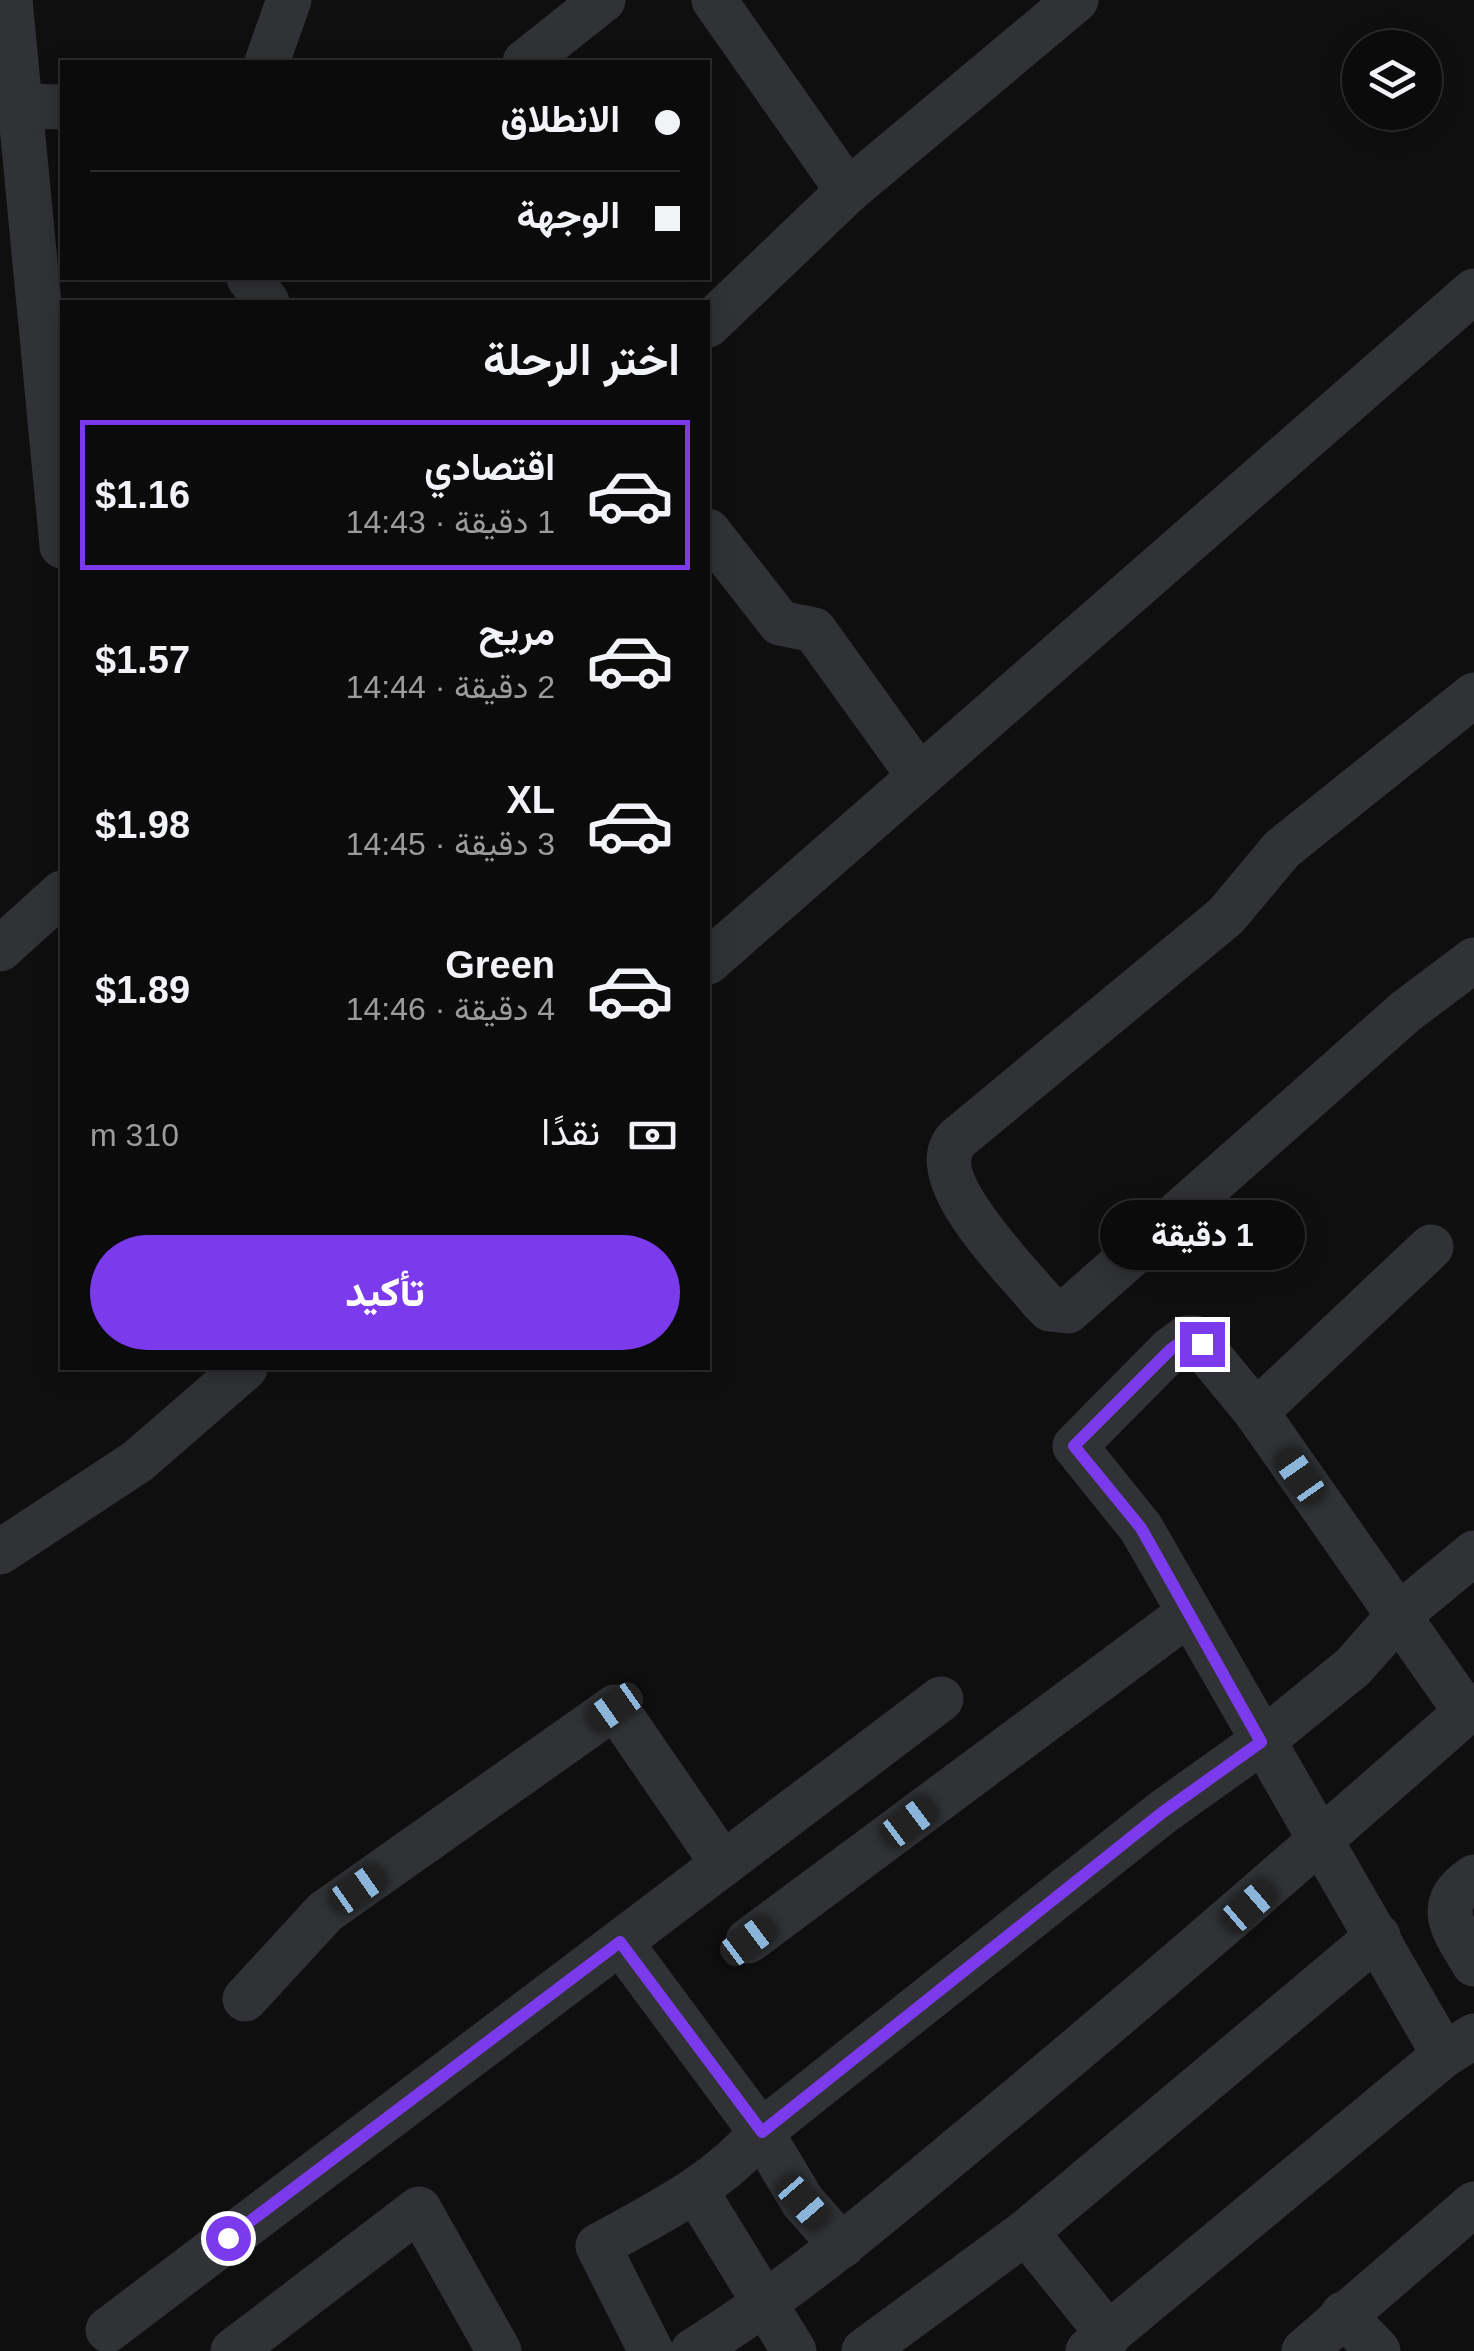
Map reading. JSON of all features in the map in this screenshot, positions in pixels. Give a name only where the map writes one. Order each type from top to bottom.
[{"type":"street","points":[[10,0],[41,106],[31,215],[60,525]]},
{"type":"street","points":[[268,60],[289,0]]},
{"type":"street","points":[[528,60],[603,0]]},
{"type":"street","points":[[714,0],[848,191]]},
{"type":"street","points":[[710,324],[848,191],[1076,0]]},
{"type":"street","points":[[710,960],[1474,292]]},
{"type":"street","points":[[710,534],[780,623],[814,630],[919,776]]},
{"type":"street","points":[[1474,695],[1282,848],[1226,916],[957,1138],[945,1161],[948,1175],[965,1206],[1042,1302],[1050,1309],[1068,1310],[1405,1012],[1474,960]]},
{"type":"street","points":[[0,949],[60,894]]},
{"type":"street","points":[[1256,1412],[1431,1247]]},
{"type":"street","points":[[694,2351],[764,2307],[842,2246],[1322,1843],[1470,1708],[1256,1412],[1202,1344],[1186,1338],[1074,1446],[1141,1528],[1261,1742],[1322,1843],[1378,1936],[1459,2046],[1098,2343],[1026,2232]]},
{"type":"street","points":[[0,1552],[138,1461],[244,1370]]},
{"type":"street","points":[[651,2351],[598,2246],[696,2191],[741,2156],[762,2132],[1163,1812],[1261,1742],[1354,1667],[1399,1614],[1474,1553]]},
{"type":"street","points":[[748,1941],[1189,1612]]},
{"type":"street","points":[[108,2330],[940,1699]]},
{"type":"street","points":[[246,1999],[325,1912],[615,1707],[723,1864]]},
{"type":"street","points":[[1474,1877],[1458,1888],[1449,1912],[1452,1926],[1474,1964]]},
{"type":"street","points":[[864,2351],[1026,2232],[1378,1936]]},
{"type":"street","points":[[620,1942],[762,2132],[803,2202],[842,2246]]},
{"type":"street","points":[[696,2191],[794,2351]]},
{"type":"street","points":[[233,2351],[420,2209],[499,2351]]},
{"type":"street","points":[[1304,2351],[1343,2314],[1468,2223]]},
{"type":"street","points":[[1343,2314],[1378,2351]]},
{"type":"route","points":[[228,2238],[620,1942],[762,2132],[1163,1812],[1261,1742],[1141,1528],[1074,1446],[1170,1350],[1186,1338],[1196,1338],[1202,1344]]}]
